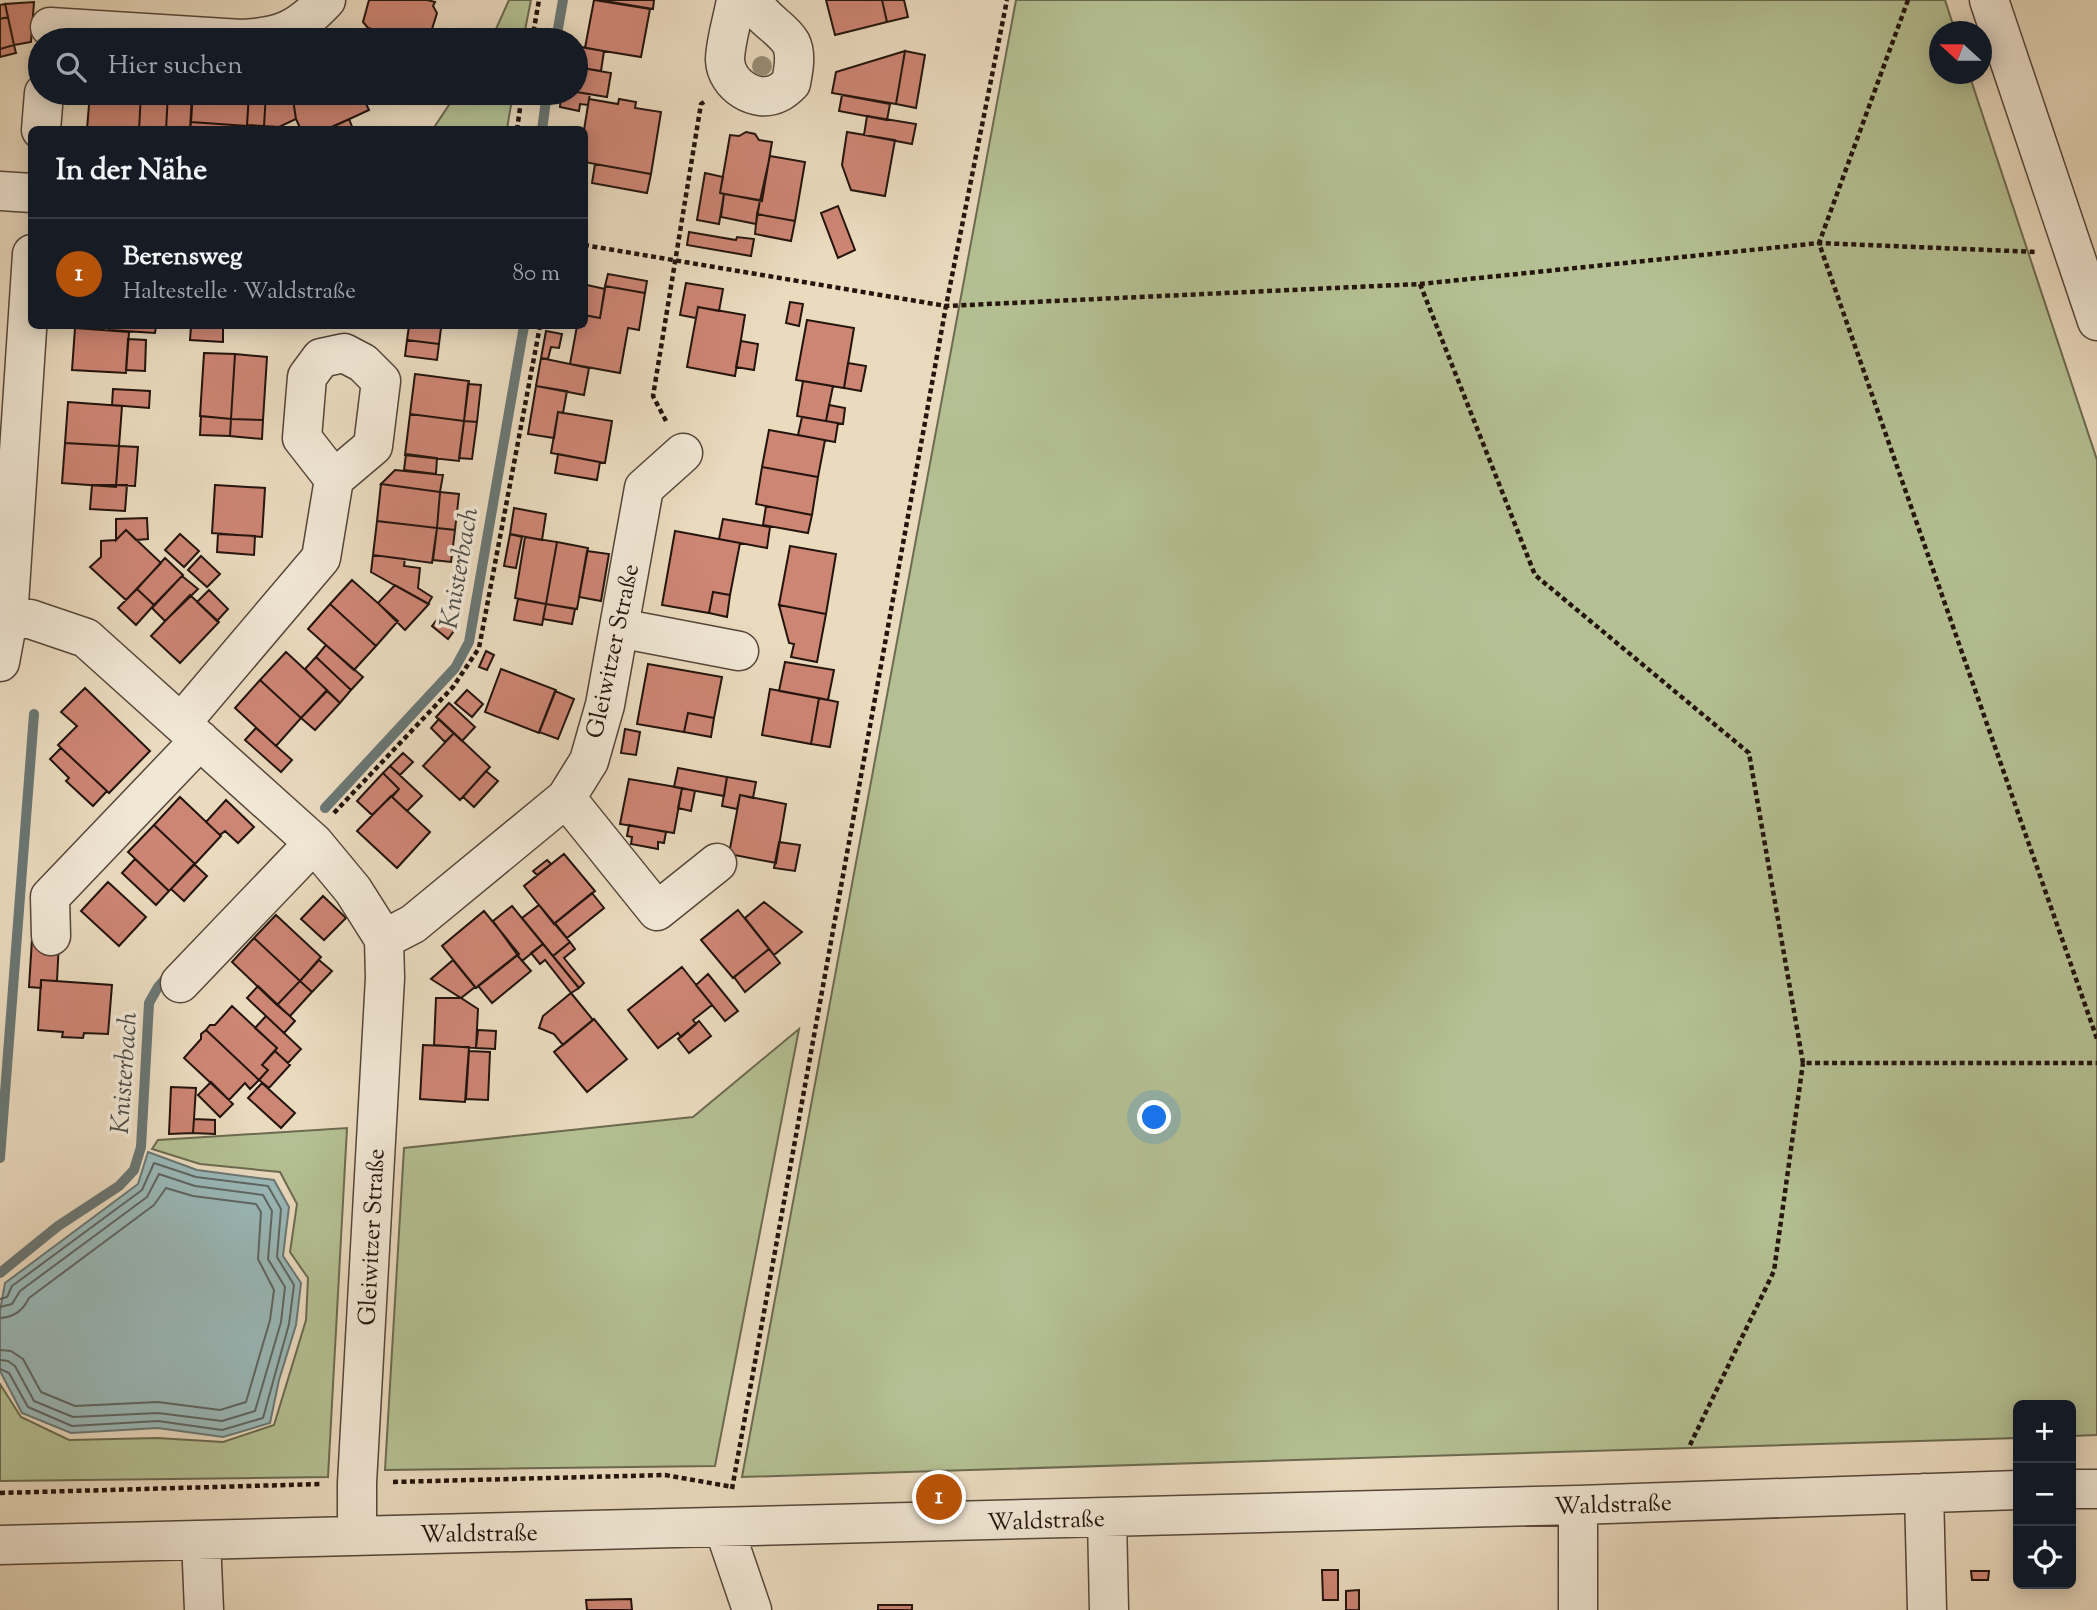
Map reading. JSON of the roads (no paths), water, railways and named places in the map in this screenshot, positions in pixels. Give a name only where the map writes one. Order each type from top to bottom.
[{"type":"street","points":[[291,28],[307,20],[326,0]]},
{"type":"street","points":[[736,0],[725,62],[732,80],[746,92],[758,97],[777,94],[791,83],[794,64],[791,44],[757,9],[753,0]]},
{"type":"street","points":[[1989,0],[2097,321]]},
{"type":"street","points":[[50,22],[117,28]]},
{"type":"street","points":[[41,126],[43,105]]},
{"type":"street","points":[[0,191],[28,193]]},
{"type":"street","points":[[0,662],[8,619],[28,315]]},
{"type":"street","name":"Gleiwitzer Straße","points":[[384,939],[413,924],[566,798],[589,761],[606,705],[644,488],[683,453]]},
{"type":"street","points":[[51,936],[50,897],[190,731],[321,558],[334,479]]},
{"type":"street","name":"Gleiwitzer Straße","points":[[8,619],[30,619],[86,638],[312,841],[353,890],[384,939],[386,978],[356,1536]]},
{"type":"street","points":[[619,628],[739,651]]},
{"type":"street","points":[[566,798],[657,911],[717,863]]},
{"type":"street","points":[[180,983],[312,841]]},
{"type":"street","points":[[2076,1489],[2097,1489]]},
{"type":"street","name":"Waldstraße","points":[[0,1545],[1578,1506],[2013,1490]]},
{"type":"street","points":[[1924,1493],[1927,1610]]},
{"type":"street","points":[[1578,1506],[1578,1610]]},
{"type":"street","points":[[1107,1518],[1109,1610]]},
{"type":"street","points":[[724,1528],[752,1610]]},
{"type":"street","points":[[201,1540],[204,1610]]},
{"type":"water","points":[[148,1152],[197,1170],[274,1180],[289,1207],[283,1256],[301,1283],[296,1325],[279,1380],[270,1423],[223,1437],[158,1428],[71,1433],[22,1413],[0,1371],[0,1311],[5,1283],[138,1184]]},
{"type":"waterway","name":"Knisterbach","points":[[558,28],[563,0]]},
{"type":"waterway","name":"Knisterbach","points":[[543,126],[545,105]]},
{"type":"waterway","name":"Knisterbach","points":[[325,808],[455,668],[469,642],[523,329]]},
{"type":"waterway","points":[[0,1158],[34,714]]},
{"type":"waterway","name":"Knisterbach","points":[[0,1273],[58,1226],[119,1186],[134,1170],[141,1147],[149,1003],[171,972]]},
{"type":"place","name":"Berensweg","points":[[939,1497]]}]
